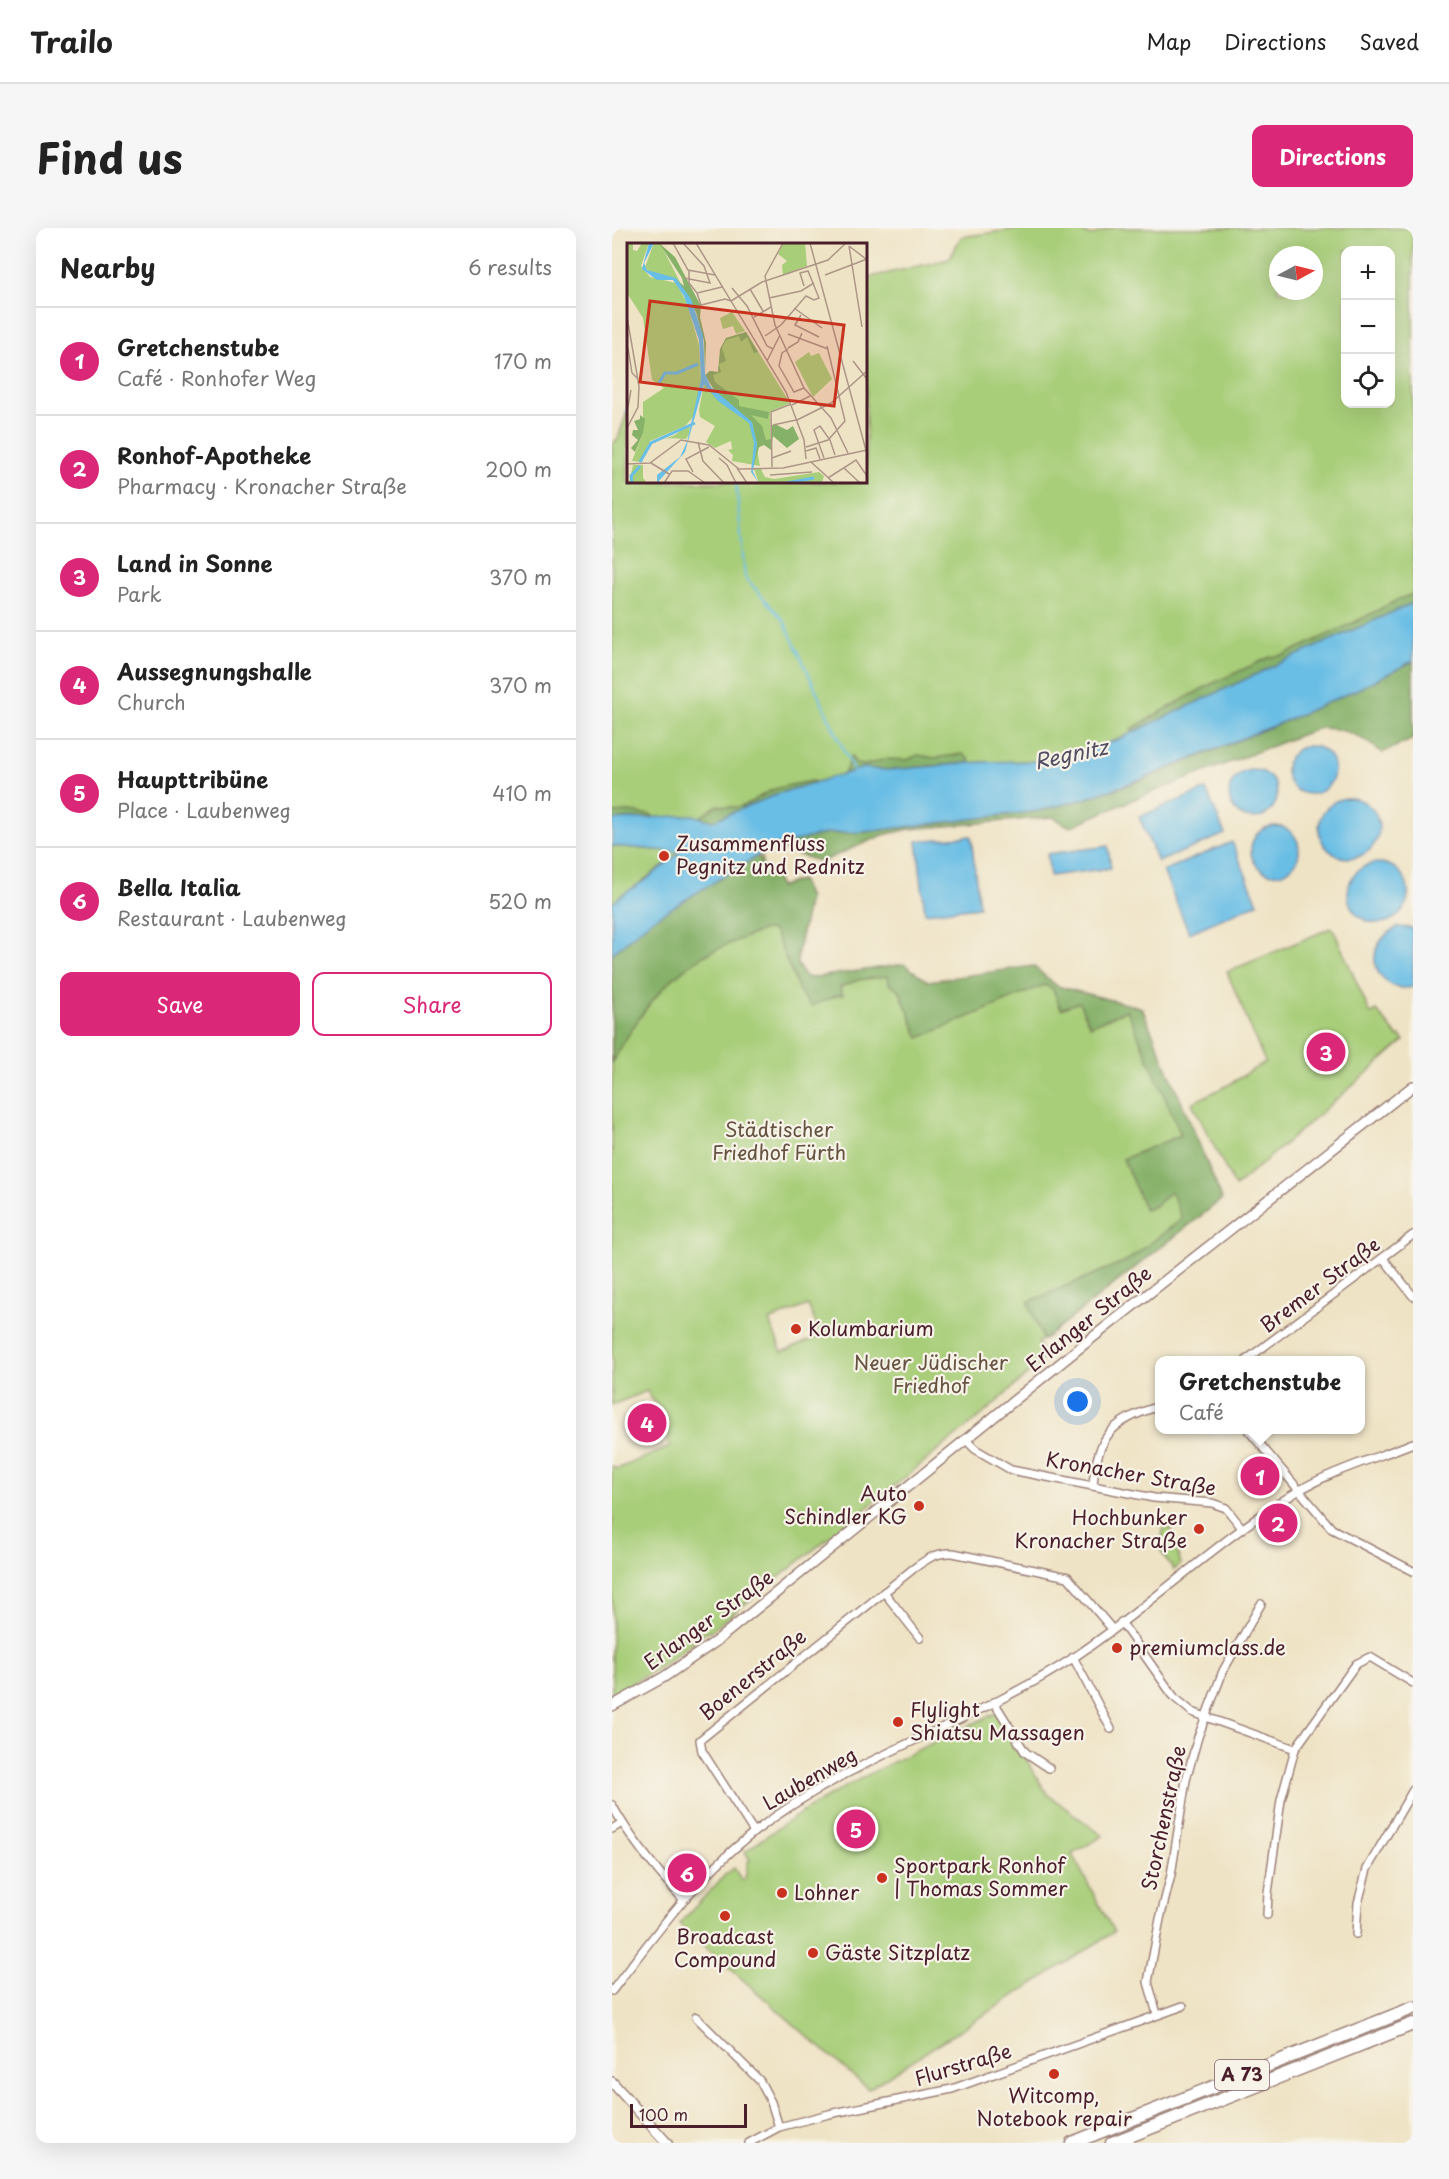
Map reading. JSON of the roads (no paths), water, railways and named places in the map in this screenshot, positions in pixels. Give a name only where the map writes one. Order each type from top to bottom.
[{"type":"highway","name":"A 73","points":[[1072,2143],[1413,2008]]},
{"type":"highway","name":"A 73","points":[[1112,2143],[1413,2024]]},
{"type":"main road","name":"Erlanger Straße","points":[[612,1706],[664,1677],[715,1642],[1105,1328],[1413,1086]]},
{"type":"main road","points":[[612,2082],[667,2143]]},
{"type":"street","name":"Bremer Straße","points":[[1251,1356],[1413,1234]]},
{"type":"street","points":[[1383,1258],[1413,1296]]},
{"type":"street","points":[[1093,1485],[1094,1465],[1103,1443],[1118,1423],[1134,1413],[1155,1407]]},
{"type":"street","points":[[1251,1434],[1332,1529],[1413,1571]]},
{"type":"street","name":"Kronacher Straße","points":[[967,1441],[982,1454],[1011,1470],[1154,1498],[1212,1503],[1226,1508],[1242,1528]]},
{"type":"street","points":[[1242,1528],[1298,1491],[1413,1443]]},
{"type":"street","name":"Laubenweg","points":[[612,1991],[683,1899],[710,1870],[754,1832],[836,1780],[1020,1689],[1073,1657],[1242,1528]]},
{"type":"street","name":"Boenerstraße","points":[[754,1832],[702,1751],[700,1740],[932,1556],[942,1552],[953,1553],[1068,1577],[1112,1629]]},
{"type":"street","points":[[884,1592],[920,1638]]},
{"type":"street","name":"Storchenstraße","points":[[1157,2014],[1148,1982],[1160,1919],[1172,1875],[1186,1780],[1223,1671],[1261,1604]]},
{"type":"street","points":[[1121,1622],[1174,1697],[1192,1712],[1295,1749]]},
{"type":"street","points":[[1073,1657],[1111,1729]]},
{"type":"street","points":[[1267,1915],[1281,1800],[1295,1749],[1356,1664],[1370,1657],[1413,1683]]},
{"type":"street","points":[[994,1702],[1025,1752],[1049,1768]]},
{"type":"street","points":[[1356,1934],[1358,1902],[1366,1869],[1413,1790]]},
{"type":"street","points":[[612,1805],[651,1864],[683,1899]]},
{"type":"street","points":[[612,1829],[622,1823]]},
{"type":"street","name":"Flurstraße","points":[[749,2143],[779,2127],[829,2114],[952,2089],[1183,2006]]},
{"type":"street","points":[[696,2017],[760,2080],[771,2102],[779,2127]]},
{"type":"water","name":"Regnitz","points":[[1413,603],[1413,661],[1358,689],[1290,719],[1142,779],[1084,799],[1038,811],[864,832],[828,833],[772,847],[650,921],[612,954],[612,904],[680,852],[612,846],[612,820],[693,815],[712,821],[780,793],[863,768],[887,770],[982,762],[1040,761],[1088,751],[1121,738]]},
{"type":"water","points":[[1305,746],[1315,746],[1327,753],[1334,765],[1334,775],[1327,787],[1315,794],[1305,794],[1290,783],[1286,775],[1286,765],[1297,750]]},
{"type":"water","points":[[1248,770],[1258,770],[1270,777],[1277,789],[1277,799],[1270,811],[1258,818],[1248,818],[1233,807],[1229,799],[1229,789],[1240,774]]},
{"type":"water","points":[[1206,789],[1225,834],[1158,862],[1139,817]]},
{"type":"water","points":[[1343,798],[1355,798],[1366,803],[1374,811],[1379,828],[1377,840],[1366,853],[1355,858],[1343,858],[1332,853],[1324,845],[1319,834],[1319,822],[1324,811],[1332,803]]},
{"type":"water","points":[[1270,826],[1280,826],[1292,833],[1299,845],[1299,855],[1292,867],[1280,874],[1270,874],[1255,863],[1251,855],[1251,845],[1262,830]]},
{"type":"water","points":[[971,836],[979,907],[925,913],[917,841]]},
{"type":"water","points":[[1232,842],[1258,903],[1189,933],[1163,871]]},
{"type":"water","points":[[1108,846],[1111,868],[1050,876],[1047,854]]},
{"type":"water","points":[[1372,863],[1384,863],[1395,868],[1403,876],[1408,893],[1406,905],[1395,918],[1384,923],[1372,923],[1361,918],[1353,910],[1348,899],[1348,887],[1353,876],[1361,868]]},
{"type":"water","points":[[1398,927],[1413,928],[1413,987],[1400,988],[1389,984],[1376,968],[1375,957],[1378,946],[1385,936]]},
{"type":"waterway","points":[[736,483],[745,577],[784,621],[854,772]]},
{"type":"place","name":"Zusammenfluss Pegnitz und Rednitz","points":[[664,856]]},
{"type":"place","name":"Land in Sonne","points":[[1326,1052]]},
{"type":"place","name":"Kolumbarium","points":[[796,1329]]},
{"type":"place","name":"Aussegnungshalle","points":[[647,1423]]},
{"type":"place","name":"Gretchenstube","points":[[1260,1476]]},
{"type":"place","name":"Auto Schindler KG","points":[[919,1506]]},
{"type":"place","name":"Ronhof-Apotheke","points":[[1278,1523]]},
{"type":"place","name":"Hochbunker Kronacher Straße","points":[[1199,1529]]},
{"type":"place","name":"premiumclass.de","points":[[1117,1648]]},
{"type":"place","name":"Flylight Shiatsu Massagen","points":[[898,1722]]},
{"type":"place","name":"Haupttribüne","points":[[856,1829]]},
{"type":"place","name":"Bella Italia","points":[[687,1873]]},
{"type":"place","name":"Sportpark Ronhof | Thomas Sommer","points":[[882,1878]]},
{"type":"place","name":"Lohner","points":[[782,1893]]},
{"type":"place","name":"Broadcast Compound","points":[[725,1916]]},
{"type":"place","name":"Gäste Sitzplatz","points":[[813,1953]]},
{"type":"place","name":"Witcomp, Notebook repair","points":[[1054,2074]]},
{"type":"park label","name":"Städtischer Friedhof Fürth","points":[[779,1142]]},
{"type":"park label","name":"Neuer Jüdischer Friedhof","points":[[931,1374]]}]
